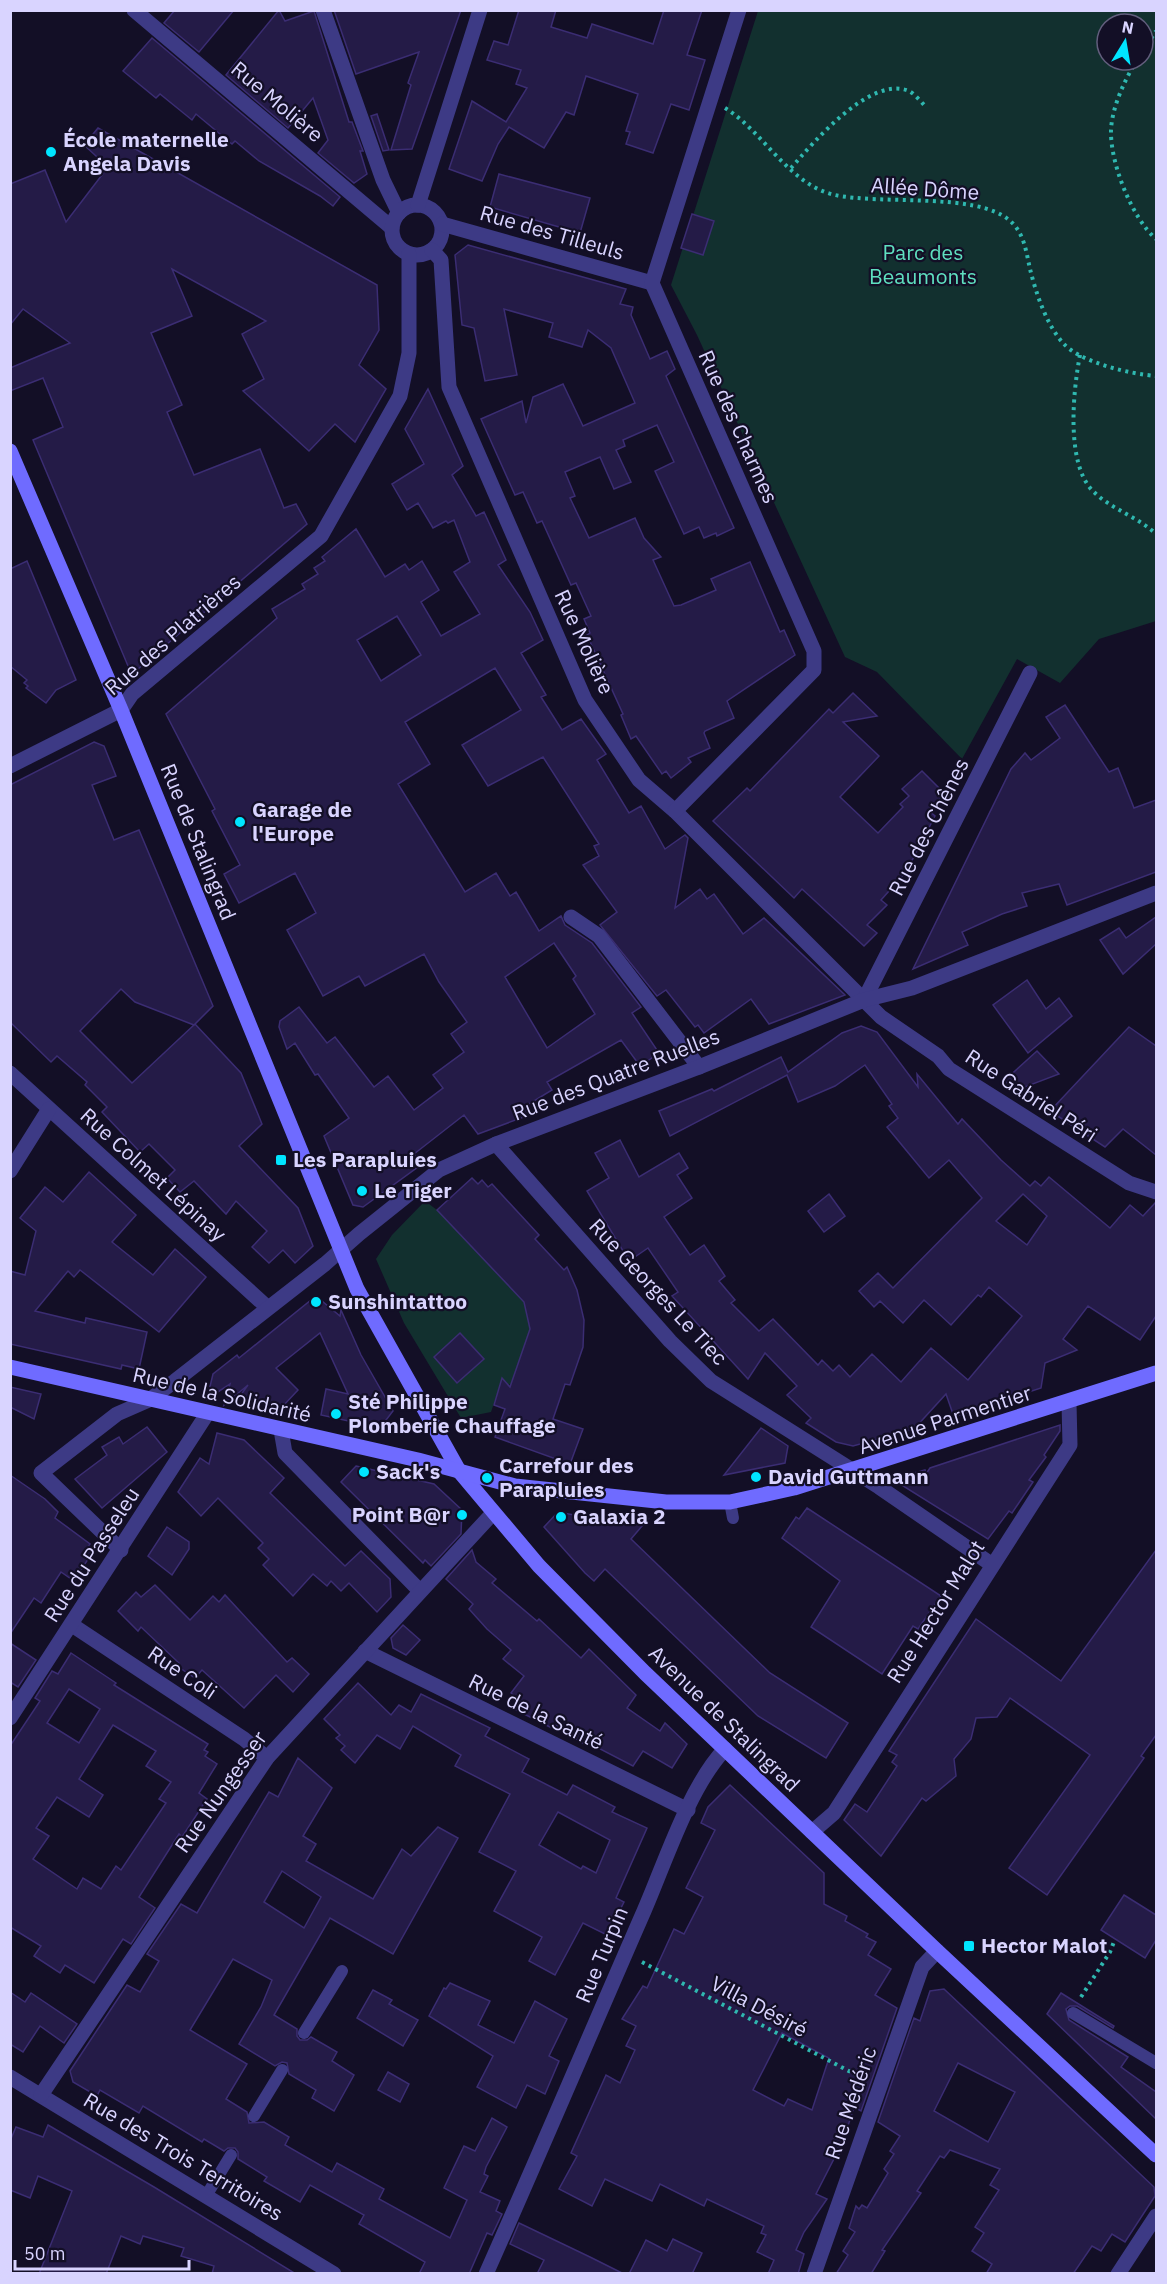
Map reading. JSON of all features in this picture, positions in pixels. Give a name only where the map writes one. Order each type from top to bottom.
[{"type":"main road","name":"Rue de Stalingrad","points":[[10,451],[121,710],[342,1250]]},
{"type":"main road","name":"Avenue de Stalingrad","points":[[342,1250],[357,1289],[459,1471],[539,1566],[724,1749],[1156,2155]]},
{"type":"main road","name":"Rue de la Solidarité","points":[[10,1367],[459,1471]]},
{"type":"main road","name":"Avenue Parmentier","points":[[459,1471],[524,1487],[666,1502],[730,1502],[853,1471],[1156,1373]]},
{"type":"street","name":"Rue Molière","points":[[134,10],[392,228]]},
{"type":"street","points":[[323,10],[383,180],[399,213]]},
{"type":"street","points":[[418,205],[480,10]]},
{"type":"street","points":[[652,283],[739,10]]},
{"type":"street","points":[[418,205],[430,209],[442,224],[441,238],[432,250],[417,256],[409,254],[396,243],[392,228],[399,213],[418,205]]},
{"type":"street","name":"Rue des Tilleuls","points":[[442,224],[652,283]]},
{"type":"street","name":"Rue Molière","points":[[432,250],[441,260],[449,387],[585,700],[639,780],[675,811],[864,1000]]},
{"type":"street","name":"Rue des Platrières","points":[[10,766],[121,710],[132,694],[321,536],[400,396],[409,353],[409,254]]},
{"type":"street","name":"Rue des Charmes","points":[[652,283],[814,651],[814,670],[675,811]]},
{"type":"street","name":"Rue des Chênes","points":[[864,1000],[1030,673]]},
{"type":"street","name":"Rue des Quatre Ruelles","points":[[121,1550],[41,1473],[117,1414],[149,1400],[342,1250],[439,1170],[496,1144],[699,1067],[864,1000],[912,988],[1156,893]]},
{"type":"street","points":[[571,917],[599,936],[699,1067]]},
{"type":"street","name":"Rue Gabriel Péri","points":[[864,1000],[881,1017],[939,1056],[949,1069],[1129,1183],[1156,1192]]},
{"type":"street","name":"Rue Colmet Lépinay","points":[[10,1073],[267,1307]]},
{"type":"street","points":[[10,1171],[49,1109]]},
{"type":"street","name":"Rue Georges Le Tiec","points":[[496,1144],[670,1341],[711,1381],[853,1471],[991,1564]]},
{"type":"street","name":"Rue Hector Malot","points":[[812,1832],[834,1813],[991,1564],[1070,1445],[1069,1403]]},
{"type":"street","name":"Rue du Passeleu","points":[[10,1718],[207,1414]]},
{"type":"street","points":[[281,1430],[285,1453],[420,1591]]},
{"type":"street","name":"Rue Nungesser","points":[[41,2095],[267,1758],[493,1514]]},
{"type":"street","name":"Rue Coli","points":[[72,1625],[244,1739],[267,1758]]},
{"type":"street","name":"Rue de la Santé","points":[[365,1650],[688,1810]]},
{"type":"street","name":"Rue Turpin","points":[[486,2274],[528,2183],[688,1810],[710,1765],[724,1749]]},
{"type":"street","name":"Rue Médéric","points":[[814,2274],[922,1967],[937,1951]]},
{"type":"street","name":"Rue des Trois Territoires","points":[[10,2077],[334,2274]]},
{"type":"street","points":[[1118,2274],[1156,2216]]},
{"type":"lane","points":[[730,1502],[733,1518]]},
{"type":"lane","points":[[304,2033],[342,1971]]},
{"type":"lane","points":[[1075,2008],[1156,2063]]},
{"type":"lane","points":[[254,2116],[282,2070]]},
{"type":"lane","points":[[206,2196],[231,2155]]},
{"type":"path","points":[[1130,72],[1117,104],[1111,129],[1115,159],[1131,205],[1148,232],[1156,239]]},
{"type":"path","points":[[789,167],[834,120],[862,102],[891,88],[910,91],[926,107]]},
{"type":"path","name":"Allée Dôme","points":[[727,109],[789,167],[814,186],[833,195],[976,206],[997,210],[1012,222],[1023,238],[1036,290],[1062,343],[1080,356],[1130,374],[1156,375]]},
{"type":"path","points":[[1080,356],[1074,434],[1076,458],[1083,476],[1094,492],[1133,515],[1156,534]]},
{"type":"path","points":[[1075,2008],[1110,1952],[1115,1939]]},
{"type":"path","name":"Villa Désiré","points":[[626,1953],[878,2087]]},
{"type":"green space","name":"Parc des Beaumonts","points":[[758,11],[1156,11],[1156,621],[1099,639],[1060,683],[1017,659],[962,759],[877,672],[845,657],[697,335],[671,285]]},
{"type":"green space","points":[[425,1201],[437,1210],[524,1302],[530,1329],[511,1385],[501,1382],[491,1412],[461,1418],[404,1323],[376,1259],[392,1235]]},
{"type":"building","points":[[175,10],[234,10],[199,52],[164,23]]},
{"type":"building","points":[[279,10],[285,21],[314,11],[349,122],[352,122],[363,151],[360,151],[367,174],[354,183],[318,153],[328,140],[313,98],[288,128],[226,75]]},
{"type":"building","points":[[334,10],[461,10],[412,149],[391,150],[411,85],[408,83],[419,52],[356,74]]},
{"type":"building","points":[[519,10],[556,10],[551,27],[587,38],[592,24],[653,44],[664,10],[702,10],[687,55],[705,60],[689,110],[671,104],[653,153],[626,144],[630,132],[626,131],[638,94],[586,76],[574,115],[566,112],[544,148],[509,127],[498,144],[482,181],[449,169],[472,101],[506,122],[527,88],[516,84],[521,70],[487,60],[494,41],[508,45]]},
{"type":"building","points":[[152,38],[340,197],[333,206],[259,161],[235,141],[232,144],[196,114],[192,120],[160,94],[156,98],[123,71]]},
{"type":"building","points":[[377,114],[389,150],[383,151],[371,116]]},
{"type":"building","points":[[98,128],[377,285],[379,330],[359,365],[386,389],[355,442],[335,424],[309,451],[243,391],[264,379],[242,334],[266,321],[172,269],[192,316],[151,333],[182,405],[167,412],[194,475],[260,449],[284,508],[296,504],[307,524],[138,669],[128,666],[33,440],[63,427],[43,378],[10,391],[10,368],[70,343],[23,309],[10,325],[10,184],[45,170],[66,222],[108,167],[84,145]]},
{"type":"building","points":[[499,174],[590,198],[580,233],[490,207]]},
{"type":"building","points":[[692,214],[714,221],[703,255],[681,248]]},
{"type":"building","points":[[468,245],[626,289],[620,304],[633,307],[631,315],[650,359],[667,351],[675,369],[666,376],[734,528],[717,536],[716,533],[704,538],[699,527],[684,534],[655,471],[674,462],[657,425],[623,440],[625,446],[616,450],[631,482],[614,489],[600,457],[565,472],[575,496],[570,498],[589,538],[635,518],[644,538],[661,557],[653,560],[674,606],[716,590],[711,579],[750,562],[780,632],[784,630],[795,655],[727,701],[734,718],[705,731],[710,748],[688,758],[691,762],[671,778],[666,771],[662,774],[636,736],[631,739],[621,715],[623,714],[587,635],[590,633],[584,619],[591,616],[576,583],[571,585],[542,521],[537,523],[523,492],[515,495],[481,419],[522,401],[526,423],[533,397],[563,384],[583,426],[635,403],[611,348],[588,330],[582,347],[549,337],[553,323],[504,309],[517,375],[485,381],[474,328],[462,325],[455,255]]},
{"type":"building","points":[[428,389],[463,466],[452,475],[476,516],[484,512],[506,560],[498,565],[530,612],[543,640],[521,653],[546,695],[541,697],[562,730],[581,719],[606,754],[597,760],[629,813],[641,806],[665,849],[685,835],[688,838],[675,908],[700,889],[707,899],[714,894],[743,934],[764,918],[845,995],[769,1024],[751,999],[704,1033],[698,1025],[695,1027],[666,990],[657,996],[600,925],[617,912],[583,865],[599,856],[594,846],[599,844],[543,757],[488,786],[462,745],[521,710],[495,668],[405,722],[430,764],[398,784],[465,892],[496,873],[510,896],[516,892],[539,931],[561,916],[565,925],[592,943],[641,1007],[632,1013],[659,1053],[640,1066],[621,1040],[547,1082],[552,1090],[524,1107],[529,1115],[478,1134],[464,1115],[414,1154],[422,1164],[363,1207],[353,1205],[324,1136],[349,1118],[318,1074],[315,1075],[295,1043],[287,1049],[279,1027],[280,1021],[299,1007],[327,1043],[335,1037],[374,1087],[388,1076],[414,1110],[443,1088],[433,1075],[464,1052],[451,1034],[467,1022],[439,982],[424,954],[365,986],[359,976],[323,996],[287,930],[316,913],[295,873],[239,903],[224,874],[240,865],[212,811],[215,809],[166,714],[277,618],[272,609],[305,589],[302,584],[318,574],[314,568],[325,561],[322,557],[356,529],[385,577],[405,564],[409,570],[422,561],[439,590],[421,602],[441,636],[480,614],[454,572],[470,562],[454,520],[448,523],[446,521],[433,528],[418,503],[407,510],[392,484],[424,464],[405,429]],"holes":[[[397,616],[421,655],[381,681],[357,640]],[[554,943],[576,976],[573,979],[595,1014],[547,1048],[505,977]]]},
{"type":"building","points":[[27,561],[76,680],[56,690],[46,703],[26,688],[28,686],[24,683],[27,680],[10,666],[10,569]]},
{"type":"building","points":[[853,693],[877,716],[843,722],[879,756],[840,797],[878,833],[903,807],[900,804],[909,796],[902,789],[922,771],[945,794],[928,810],[935,816],[906,872],[881,900],[887,905],[867,925],[877,933],[864,946],[802,889],[794,898],[713,821],[747,788],[750,791],[829,709],[833,713]]},
{"type":"building","points":[[1065,705],[1109,772],[1118,768],[1134,808],[1156,800],[1156,872],[1067,905],[1059,884],[1022,893],[1027,906],[1002,914],[962,932],[968,945],[913,969],[1011,769],[1025,753],[1031,760],[1060,738],[1046,717]]},
{"type":"building","points":[[94,742],[104,746],[116,776],[92,785],[114,840],[139,830],[213,1006],[195,1024],[241,1073],[262,1124],[239,1146],[298,1208],[313,1246],[295,1263],[283,1250],[269,1263],[252,1247],[267,1231],[236,1201],[226,1214],[194,1181],[180,1192],[167,1178],[175,1170],[149,1144],[140,1152],[102,1112],[107,1107],[85,1085],[87,1082],[57,1056],[51,1062],[10,1022],[10,785]],"holes":[[[121,989],[135,1002],[194,1025],[132,1083],[80,1031]]]},
{"type":"building","points":[[1156,917],[1156,944],[1123,974],[1100,940],[1119,928],[1126,938]]},
{"type":"building","points":[[1027,980],[1046,1009],[1059,998],[1072,1016],[1028,1053],[993,1005]]},
{"type":"building","points":[[861,1026],[877,1032],[918,1087],[917,1074],[958,1124],[962,1119],[1001,1160],[1030,1186],[1035,1181],[1041,1186],[1049,1177],[1110,1228],[1130,1205],[1143,1216],[1156,1202],[1156,1316],[1140,1340],[1088,1306],[1063,1339],[1077,1350],[1045,1363],[1041,1388],[954,1417],[946,1394],[914,1429],[853,1446],[836,1442],[806,1423],[811,1418],[787,1395],[797,1386],[765,1353],[748,1379],[672,1296],[678,1292],[648,1248],[629,1261],[587,1191],[609,1178],[595,1153],[620,1140],[639,1177],[679,1153],[688,1168],[677,1175],[692,1198],[664,1217],[690,1255],[704,1245],[725,1276],[719,1281],[735,1300],[731,1303],[759,1331],[773,1319],[818,1365],[822,1360],[833,1371],[839,1365],[850,1377],[872,1354],[901,1382],[931,1348],[968,1380],[1022,1316],[989,1287],[981,1297],[978,1295],[951,1325],[924,1300],[903,1323],[880,1301],[874,1307],[859,1291],[878,1273],[893,1288],[982,1198],[949,1160],[929,1178],[887,1127],[898,1118],[889,1106],[892,1104],[865,1065],[835,1086],[798,1102],[787,1075],[670,1136],[659,1111],[712,1089],[714,1091],[781,1057],[788,1072],[842,1033]],"holes":[[[1023,1194],[1047,1216],[1027,1245],[996,1221]]]},
{"type":"building","points":[[1129,1027],[1156,1046],[1156,1155],[1123,1129],[1105,1147],[1050,1111]]},
{"type":"building","points":[[1037,1051],[1059,1074],[1017,1090],[1004,1081]]},
{"type":"building","points":[[89,1172],[136,1215],[112,1242],[153,1275],[175,1249],[206,1277],[159,1332],[80,1270],[74,1277],[68,1271],[35,1311],[85,1323],[86,1318],[147,1332],[139,1369],[122,1365],[121,1369],[10,1344],[10,1271],[25,1275],[36,1231],[20,1218],[45,1187],[63,1202]]},
{"type":"building","points":[[472,1178],[478,1184],[482,1180],[488,1187],[492,1184],[539,1235],[535,1239],[564,1270],[567,1267],[577,1290],[584,1320],[583,1347],[570,1385],[565,1384],[553,1419],[583,1429],[570,1464],[495,1437],[505,1409],[494,1405],[502,1378],[510,1387],[530,1329],[524,1302],[437,1210]]},
{"type":"building","points":[[829,1194],[845,1216],[824,1232],[808,1211]]},
{"type":"building","points":[[316,1296],[340,1316],[341,1310],[361,1355],[393,1411],[380,1428],[321,1415],[326,1389],[348,1394],[320,1333],[276,1368],[298,1390],[283,1406],[240,1396],[248,1385],[224,1405],[230,1384],[207,1399],[213,1374],[237,1355],[239,1358]]},
{"type":"building","points":[[460,1333],[484,1359],[457,1383],[434,1357]]},
{"type":"building","points":[[10,1387],[41,1394],[34,1419],[10,1407]]},
{"type":"building","points":[[1060,1425],[1060,1431],[1044,1455],[1046,1457],[1029,1480],[1033,1482],[1012,1513],[1009,1511],[988,1539],[892,1479],[925,1470],[926,1474],[930,1468]]},
{"type":"building","points":[[147,1427],[167,1452],[102,1508],[75,1479],[107,1455],[102,1447],[119,1437],[123,1444]]},
{"type":"building","points":[[761,1428],[788,1446],[785,1463],[724,1475]]},
{"type":"building","points":[[217,1433],[244,1440],[284,1478],[270,1493],[345,1566],[361,1551],[390,1579],[391,1597],[377,1612],[349,1583],[341,1591],[331,1581],[327,1586],[313,1574],[293,1596],[263,1565],[269,1559],[258,1548],[263,1543],[218,1498],[201,1516],[178,1492],[200,1458],[209,1464]]},
{"type":"building","points":[[356,1466],[434,1484],[462,1510],[461,1534],[431,1566],[425,1560],[423,1563],[341,1482]]},
{"type":"building","points":[[10,1475],[45,1499],[58,1512],[55,1518],[90,1544],[87,1549],[92,1553],[74,1581],[61,1572],[41,1603],[34,1598],[10,1634]]},
{"type":"building","points":[[807,1508],[941,1596],[918,1629],[913,1626],[882,1674],[811,1627],[840,1581],[782,1538],[796,1517],[799,1519]]},
{"type":"building","points":[[558,1512],[590,1518],[648,1519],[631,1539],[770,1673],[848,1723],[826,1758],[758,1716],[605,1569],[594,1581],[585,1573],[544,1527]]},
{"type":"building","points":[[167,1527],[189,1542],[189,1549],[172,1575],[148,1556]]},
{"type":"building","points":[[472,1550],[476,1562],[496,1579],[492,1583],[537,1621],[539,1619],[581,1658],[589,1649],[636,1695],[627,1708],[660,1731],[665,1723],[687,1744],[672,1768],[643,1751],[633,1766],[585,1741],[584,1744],[556,1725],[552,1728],[514,1709],[520,1701],[511,1693],[524,1676],[503,1659],[511,1650],[487,1629],[469,1609],[473,1604],[446,1579]]},
{"type":"building","points":[[1156,1550],[1156,1735],[1141,1756],[1144,1758],[1047,1895],[1009,1868],[1090,1755],[1010,1698],[997,1717],[976,1718],[971,1739],[954,1759],[956,1776],[926,1801],[922,1798],[881,1856],[844,1820],[855,1804],[867,1812],[897,1766],[892,1762],[897,1755],[889,1751],[976,1619],[1061,1681]]},
{"type":"building","points":[[155,1585],[190,1620],[213,1596],[219,1602],[225,1595],[287,1662],[292,1658],[309,1674],[293,1692],[276,1675],[244,1708],[202,1670],[195,1678],[177,1666],[179,1663],[141,1627],[138,1631],[118,1611],[136,1592],[141,1597]]},
{"type":"building","points":[[403,1625],[420,1640],[406,1655],[393,1648],[391,1638]]},
{"type":"building","points":[[10,1643],[36,1660],[18,1687],[10,1682]]},
{"type":"building","points":[[71,1653],[116,1683],[114,1685],[208,1744],[204,1750],[208,1752],[205,1756],[217,1764],[199,1793],[207,1799],[182,1837],[179,1834],[139,1897],[155,1908],[131,1944],[123,1939],[94,1983],[65,1965],[60,1973],[34,1956],[41,1946],[10,1927],[10,1746],[40,1701],[35,1698],[52,1671],[58,1674]],"holes":[[[69,1689],[100,1709],[79,1743],[47,1723]],[[113,1725],[156,1751],[146,1766],[171,1782],[159,1799],[166,1803],[121,1870],[116,1866],[101,1889],[83,1878],[77,1889],[33,1859],[49,1836],[36,1828],[57,1797],[89,1817],[103,1795],[79,1779]]]},
{"type":"building","points":[[358,1683],[391,1715],[399,1705],[411,1712],[421,1694],[490,1728],[485,1736],[529,1759],[522,1772],[567,1795],[573,1785],[615,1807],[612,1812],[647,1828],[616,1898],[624,1902],[607,1935],[583,1923],[555,1975],[529,1961],[542,1937],[494,1911],[516,1871],[479,1852],[510,1794],[455,1766],[461,1755],[413,1726],[400,1749],[377,1735],[355,1763],[341,1750],[345,1746],[336,1738],[340,1735],[324,1719]],"holes":[[[558,1812],[610,1840],[596,1873],[583,1866],[581,1869],[539,1845]]]},
{"type":"building","points":[[298,1758],[332,1788],[303,1836],[316,1844],[306,1861],[373,1899],[402,1849],[411,1856],[438,1827],[458,1838],[393,1954],[330,1918],[274,2015],[297,2029],[297,2036],[300,2040],[307,2040],[311,2037],[337,2052],[332,2061],[354,2075],[334,2111],[312,2098],[316,2090],[289,2074],[287,2063],[282,2062],[275,2066],[239,2044],[261,2007],[272,1980],[233,1959],[190,2030],[247,2064],[226,2099],[247,2112],[249,2123],[264,2122],[289,2137],[285,2145],[332,2172],[337,2163],[384,2189],[379,2199],[450,2238],[467,2200],[444,2188],[464,2146],[475,2151],[492,2118],[507,2127],[486,2167],[484,2174],[488,2176],[480,2192],[500,2201],[496,2211],[502,2214],[492,2235],[487,2233],[469,2274],[419,2274],[425,2262],[359,2224],[364,2215],[310,2185],[300,2202],[264,2181],[267,2177],[238,2159],[238,2152],[235,2148],[228,2148],[224,2151],[204,2139],[202,2142],[143,2106],[139,2113],[100,2090],[97,2096],[73,2082],[70,2071],[127,1985],[140,1992],[159,1961],[147,1954],[181,1904],[197,1913],[269,1792],[278,1797]],"holes":[[[282,1871],[321,1897],[304,1928],[264,1902]]]},
{"type":"building","points":[[730,1785],[824,1873],[824,1904],[847,1916],[845,1921],[868,1934],[866,1937],[876,1942],[868,1955],[891,1969],[875,1995],[897,2008],[861,2111],[854,2107],[839,2154],[837,2153],[816,2194],[827,2199],[804,2232],[796,2250],[804,2254],[798,2274],[768,2274],[774,2260],[757,2252],[766,2235],[761,2233],[764,2226],[707,2199],[704,2206],[660,2184],[652,2201],[605,2179],[592,2206],[559,2189],[577,2156],[571,2153],[606,2075],[620,2083],[635,2050],[626,2046],[636,2026],[622,2019],[643,1986],[647,1988],[674,1929],[684,1934],[703,1897],[686,1888],[715,1830],[701,1823],[708,1807]],"holes":[[[782,2033],[829,2058],[812,2110],[788,2099],[784,2106],[753,2090]]]},
{"type":"building","points":[[1124,1895],[1156,1915],[1156,1940],[1145,1958],[1101,1930]]},
{"type":"building","points":[[450,1983],[490,2001],[478,2025],[514,2043],[535,2001],[567,2019],[549,2056],[559,2061],[545,2094],[527,2085],[516,2108],[477,2087],[493,2056],[429,2016],[444,1988],[446,1989]]},
{"type":"building","points":[[944,1989],[1154,2187],[1155,2196],[1125,2242],[1112,2234],[1101,2251],[1092,2246],[1073,2274],[986,2274],[992,2264],[972,2251],[984,2233],[975,2227],[999,2190],[990,2185],[1000,2169],[950,2150],[944,2158],[940,2156],[917,2191],[921,2193],[882,2250],[885,2251],[871,2274],[836,2274],[848,2255],[843,2251],[855,2232],[849,2228],[856,2206],[859,2209],[862,2205],[867,2208],[888,2173],[884,2169],[894,2154],[890,2151],[900,2136],[878,2122],[914,2018],[920,2021],[930,1991]],"holes":[[[958,2063],[1015,2092],[988,2142],[934,2111]]]},
{"type":"building","points":[[373,1990],[392,2000],[389,2004],[418,2020],[403,2046],[357,2018]]},
{"type":"building","points":[[10,1992],[25,2002],[31,1993],[77,2024],[64,2043],[40,2026],[23,2052],[10,2044]]},
{"type":"building","points":[[1061,1993],[1114,2026],[1113,2028],[1077,2006],[1070,2006],[1066,2009],[1069,2020],[1128,2057],[1121,2067],[1156,2092],[1156,2119],[1047,2014]]},
{"type":"building","points":[[388,2072],[409,2084],[400,2102],[378,2090]]},
{"type":"building","points":[[48,2125],[296,2274],[212,2274],[214,2266],[181,2256],[184,2248],[143,2236],[140,2244],[121,2236],[106,2274],[39,2274],[72,2191],[38,2176],[30,2198],[10,2190],[10,2141],[16,2127],[43,2137]]},
{"type":"building","points":[[519,2223],[624,2274],[537,2274],[544,2260],[510,2244]]},
{"type":"building","points":[[673,2239],[702,2253],[692,2274],[629,2274],[646,2240],[667,2251]]},
{"type":"place","name":"École maternelle Angela Davis","points":[[51,152]]},
{"type":"place","name":"Garage de l'Europe","points":[[240,822]]},
{"type":"place","name":"Les Parapluies","points":[[281,1160]]},
{"type":"place","name":"Le Tiger","points":[[362,1191]]},
{"type":"place","name":"Sunshintattoo","points":[[316,1302]]},
{"type":"place","name":"Sté Philippe Plomberie Chauffage","points":[[336,1414]]},
{"type":"place","name":"Sack's","points":[[364,1472]]},
{"type":"place","name":"David Guttmann","points":[[756,1477]]},
{"type":"place","name":"Carrefour des Parapluies","points":[[487,1478]]},
{"type":"place","name":"Point B@r","points":[[462,1515]]},
{"type":"place","name":"Galaxia 2","points":[[561,1517]]},
{"type":"place","name":"Hector Malot","points":[[969,1946]]}]
